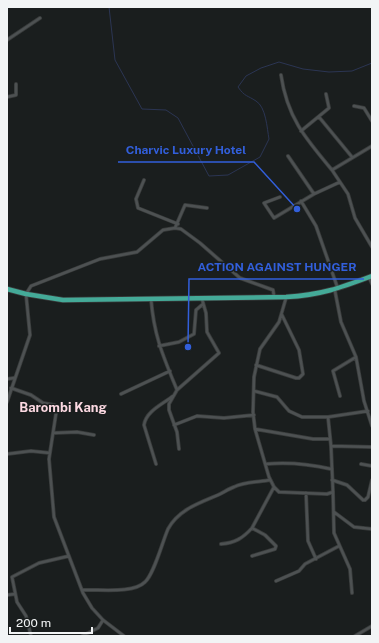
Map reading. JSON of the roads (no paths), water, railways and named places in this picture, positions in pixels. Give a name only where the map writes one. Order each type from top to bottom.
[{"type":"highway","points":[[7,289],[26,294],[63,300],[151,298],[203,301],[314,295],[336,290],[371,277]]},
{"type":"street","points":[[7,40],[40,18]]},
{"type":"street","points":[[281,75],[286,104],[301,131],[332,170],[348,194],[355,218],[372,247]]},
{"type":"street","points":[[7,97],[16,95],[16,84]]},
{"type":"street","points":[[301,131],[329,108],[326,94]]},
{"type":"street","points":[[354,106],[364,108],[372,121]]},
{"type":"street","points":[[319,117],[352,157]]},
{"type":"street","points":[[332,170],[372,146]]},
{"type":"street","points":[[288,156],[314,194]]},
{"type":"street","points":[[144,180],[136,199],[138,208],[178,224]]},
{"type":"street","points":[[280,197],[264,203],[274,218],[301,201],[340,182]]},
{"type":"street","points":[[301,201],[316,226],[336,290],[341,322],[356,357],[364,401],[372,426]]},
{"type":"street","points":[[175,228],[185,205],[207,208]]},
{"type":"street","points":[[7,402],[30,335],[26,294],[31,286],[100,259],[137,252],[164,230],[175,228],[181,229],[200,243],[236,275],[251,283],[273,290],[274,296]]},
{"type":"street","points":[[371,277],[372,284]]},
{"type":"street","points":[[286,297],[282,315],[274,329],[263,342],[256,365],[254,391],[255,429],[270,480],[274,488],[279,492],[327,494],[333,492]]},
{"type":"street","points":[[151,298],[153,325],[159,346],[177,390]]},
{"type":"street","points":[[159,346],[180,342],[194,334],[196,310],[203,301]]},
{"type":"street","points":[[179,449],[169,410],[174,396],[177,390],[219,353],[207,332],[206,313],[203,301]]},
{"type":"street","points":[[256,365],[296,378],[299,378],[303,374],[299,350],[282,315]]},
{"type":"street","points":[[340,396],[333,371],[356,357]]},
{"type":"street","points":[[121,394],[170,371]]},
{"type":"street","points":[[7,379],[14,378]]},
{"type":"street","points":[[11,388],[31,395],[43,403],[56,406],[50,453],[51,490],[54,517],[82,590],[92,608],[103,620],[124,636]]},
{"type":"street","points":[[254,391],[277,397],[295,415],[302,417],[328,417],[368,411]]},
{"type":"street","points":[[156,464],[144,425],[145,420],[151,412],[174,396]]},
{"type":"street","points":[[174,425],[197,416],[224,418],[254,416]]},
{"type":"street","points":[[328,417],[331,446],[334,533],[350,569],[352,593]]},
{"type":"street","points":[[255,429],[313,439],[330,439]]},
{"type":"street","points":[[53,433],[77,432],[94,435]]},
{"type":"street","points":[[331,446],[372,447]]},
{"type":"street","points":[[7,454],[31,451],[50,453]]},
{"type":"street","points":[[266,464],[292,463],[331,470]]},
{"type":"street","points":[[361,464],[372,466]]},
{"type":"street","points":[[82,590],[114,589],[124,591],[144,583],[154,567],[158,552],[169,529],[186,510],[199,501],[218,495],[234,486],[270,480]]},
{"type":"street","points":[[332,480],[347,485],[365,500],[368,497],[372,480]]},
{"type":"street","points":[[221,544],[231,544],[239,540],[252,528],[274,488]]},
{"type":"street","points":[[306,493],[308,541],[316,559]]},
{"type":"street","points":[[333,512],[354,527],[372,529]]},
{"type":"street","points":[[252,528],[265,535],[276,546],[275,549],[252,556]]},
{"type":"street","points":[[276,581],[299,571],[305,564],[339,546]]},
{"type":"street","points":[[30,636],[26,616],[17,602],[12,580],[14,575],[39,563],[69,556]]},
{"type":"street","points":[[7,595],[15,594]]},
{"type":"street","points":[[82,636],[98,628],[103,620]]},
{"type":"street","points":[[355,636],[372,626]]},
{"type":"waterway","points":[[109,7],[115,60],[142,109],[166,110],[178,118],[209,176],[228,175],[260,157],[269,139],[266,118],[262,108],[256,101],[244,94],[238,87],[246,76],[261,68],[279,62],[303,69],[329,72],[352,71],[372,63]]},
{"type":"place","name":"Charvic Luxury Hotel","points":[[297,209]]},
{"type":"place","name":"ACTION AGAINST HUNGER","points":[[188,347]]},
{"type":"district","name":"Barombi Kang","points":[[63,407]]}]
